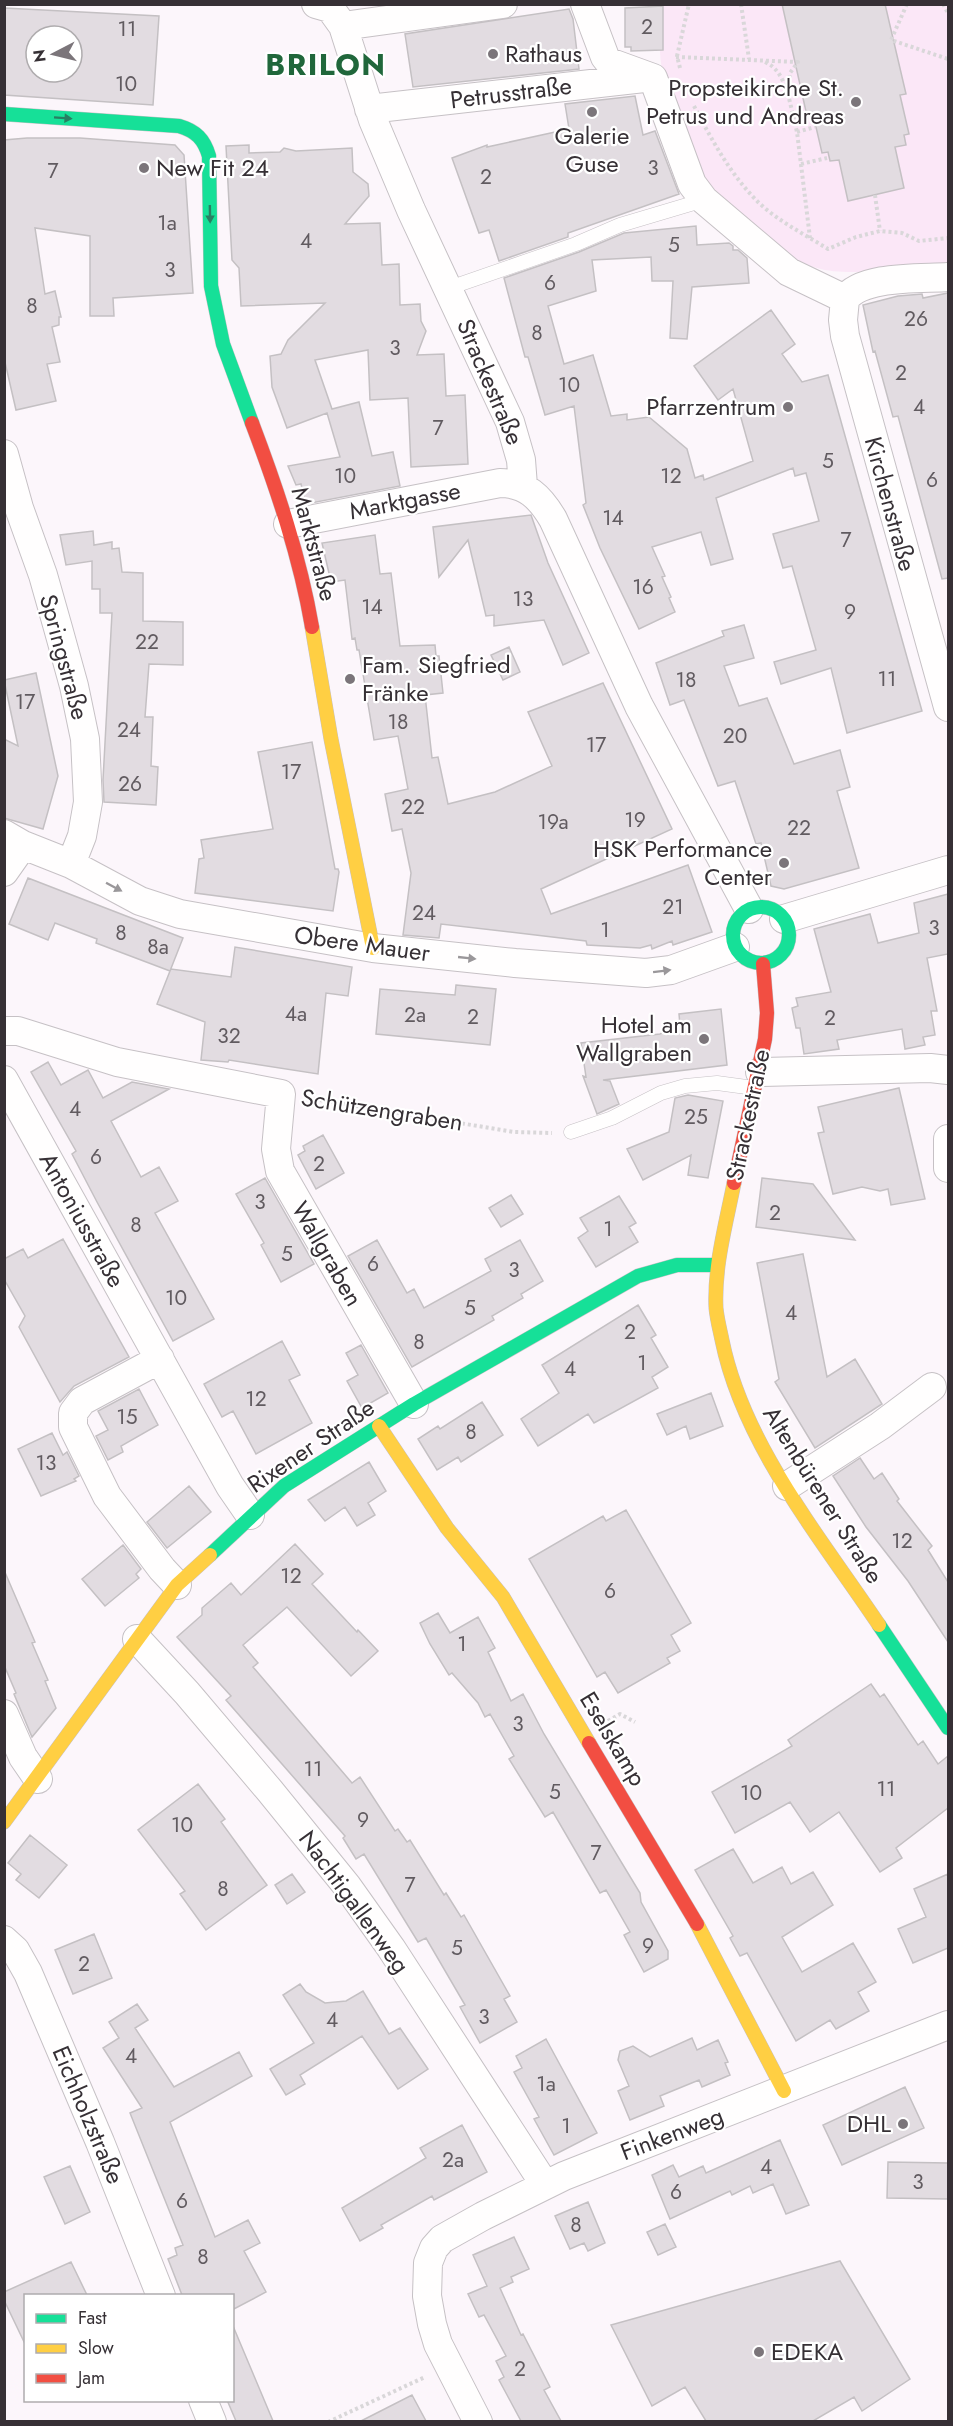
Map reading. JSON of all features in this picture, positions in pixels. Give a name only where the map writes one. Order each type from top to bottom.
[{"type":"street","points":[[328,10],[503,4]]},
{"type":"street","points":[[585,4],[604,57],[609,62],[652,78],[692,184],[704,200],[789,272],[845,299],[856,289],[874,283],[948,277]]},
{"type":"street","name":"Strackestraße","points":[[328,10],[411,210],[449,288],[518,442],[523,486]]},
{"type":"street","name":"Petrusstraße","points":[[369,109],[652,78]]},
{"type":"street","name":"Marktstraße","points":[[4,114],[179,126],[190,129],[204,139],[209,156],[211,286],[216,320],[288,524],[310,616],[333,751],[373,948]]},
{"type":"street","name":"Kirchenstraße","points":[[845,299],[843,320],[845,336],[948,707]]},
{"type":"street","name":"Springstraße","points":[[4,454],[19,508],[43,575],[85,739],[88,802],[82,836],[71,864]]},
{"type":"street","name":"Marktgasse","points":[[288,524],[500,483],[523,486]]},
{"type":"street","points":[[523,486],[544,504],[639,706],[749,909]]},
{"type":"street","points":[[4,872],[14,840]]},
{"type":"street","name":"Obere Mauer","points":[[14,840],[71,864],[140,901],[180,914],[373,948],[515,963],[655,972],[671,970],[735,947]]},
{"type":"street","points":[[784,919],[948,870]]},
{"type":"street","points":[[759,906],[768,907],[778,911],[784,919],[789,938],[787,948],[781,956],[763,964],[751,962],[735,947],[732,936],[734,925],[749,909],[759,906]]},
{"type":"street","name":"Strackestraße","points":[[717,1265],[758,1080],[766,1013],[763,964]]},
{"type":"street","name":"Schützengraben","points":[[4,1031],[18,1031],[117,1062],[281,1094]]},
{"type":"street","points":[[758,1080],[930,1068],[948,1070]]},
{"type":"street","name":"Antoniusstraße","points":[[4,1080],[230,1486],[250,1515]]},
{"type":"street","name":"Wallgraben","points":[[281,1094],[276,1149],[280,1171],[414,1404]]},
{"type":"street","points":[[948,1139],[948,1168]]},
{"type":"street","name":"Rixener Straße","points":[[4,1822],[38,1779],[177,1585],[250,1515],[284,1486],[414,1404],[638,1276],[680,1263],[717,1265]]},
{"type":"street","name":"Altenbürener Straße","points":[[717,1265],[717,1324],[726,1359],[745,1413],[787,1486],[948,1728]]},
{"type":"street","points":[[160,1359],[82,1401],[73,1413],[73,1427],[107,1496],[162,1569],[177,1585]]},
{"type":"street","points":[[787,1486],[880,1426],[932,1387]]},
{"type":"street","name":"Eselskamp","points":[[379,1426],[447,1528],[502,1597],[711,1948],[784,2091]]},
{"type":"street","name":"Nachtigallenweg","points":[[137,1639],[202,1711],[347,1886],[391,1948],[545,2185]]},
{"type":"street","points":[[4,1714],[22,1757],[38,1779]]},
{"type":"street","name":"Eichholzstraße","points":[[4,1941],[15,1950],[28,1972],[100,2142],[161,2294]]},
{"type":"street","name":"Finkenweg","points":[[478,2421],[438,2343],[432,2324],[427,2279],[428,2263],[434,2248],[442,2239],[545,2185],[948,2025]]},
{"type":"street","points":[[204,2402],[212,2421]]},
{"type":"lane","points":[[449,288],[576,244],[620,225],[704,200]]},
{"type":"lane","points":[[571,1132],[612,1118],[661,1093],[685,1086],[758,1080]]},
{"type":"path","points":[[682,77],[677,56],[689,4]]},
{"type":"path","points":[[741,4],[749,59]]},
{"type":"path","points":[[907,4],[891,40],[948,59]]},
{"type":"path","points":[[943,4],[948,13]]},
{"type":"path","points":[[677,56],[798,62],[790,73],[788,94]]},
{"type":"path","points":[[762,60],[774,66],[788,94],[797,132],[810,238]]},
{"type":"path","points":[[690,97],[729,169],[759,202],[789,225],[828,249],[856,237],[880,231],[902,233],[919,241],[948,238]]},
{"type":"path","points":[[797,132],[815,127]]},
{"type":"path","points":[[801,165],[827,158]]},
{"type":"path","points":[[875,195],[880,231]]},
{"type":"path","name":"Schützengraben","points":[[281,1094],[513,1132],[540,1134],[571,1132]]},
{"type":"path","points":[[328,2421],[450,2366]]},
{"type":"shaded area","points":[[948,5],[948,263],[882,271],[831,271],[801,262],[765,240],[748,225],[716,193],[695,162],[667,88],[661,66],[660,50],[663,49],[663,6]]},
{"type":"building","name":"Propsteikirche St. Petrus und Andreas","points":[[782,4],[885,4],[906,94],[900,95],[909,134],[904,135],[906,145],[895,147],[904,188],[848,201],[839,160],[830,161],[828,152],[822,153],[813,114],[807,116]]},
{"type":"building","points":[[663,6],[663,50],[631,51],[631,47],[625,47],[625,8]]},
{"type":"building","points":[[4,8],[159,16],[153,105],[4,95]]},
{"type":"building","name":"Rathaus","points":[[569,9],[573,19],[579,69],[413,87],[405,34]]},
{"type":"building","points":[[635,96],[643,135],[655,131],[679,194],[568,233],[568,237],[499,261],[489,230],[479,233],[452,158],[487,145],[487,147],[569,129],[565,104]]},
{"type":"building","points":[[80,138],[175,145],[184,155],[193,293],[113,298],[114,316],[90,316],[90,236],[35,228],[45,294],[55,291],[61,317],[59,317],[59,325],[52,327],[60,362],[47,364],[56,401],[16,410],[4,358],[4,140]]},
{"type":"building","points":[[249,145],[249,153],[280,152],[284,148],[296,151],[352,148],[353,172],[368,184],[369,196],[345,224],[380,223],[382,265],[399,264],[400,305],[420,304],[421,321],[426,331],[417,355],[444,354],[446,396],[465,395],[468,464],[411,467],[408,398],[370,400],[368,350],[315,360],[332,409],[359,402],[372,456],[393,452],[400,486],[306,504],[301,484],[296,485],[288,466],[340,457],[327,413],[287,428],[272,387],[270,356],[281,354],[288,340],[325,303],[241,306],[239,268],[232,260],[226,146]]},
{"type":"building","points":[[696,226],[697,245],[729,243],[733,246],[733,250],[738,250],[747,258],[749,283],[692,287],[687,339],[670,338],[673,281],[652,281],[651,257],[592,260],[596,291],[548,306],[564,364],[593,355],[611,416],[627,414],[627,420],[649,417],[687,449],[695,478],[703,475],[704,480],[753,461],[733,389],[718,400],[694,366],[771,310],[795,344],[782,354],[802,382],[828,375],[922,711],[847,733],[831,668],[781,684],[774,662],[816,650],[792,566],[783,568],[773,534],[819,521],[806,473],[795,476],[793,468],[716,498],[733,559],[711,565],[701,532],[652,547],[665,576],[662,577],[675,612],[639,629],[600,548],[583,505],[586,503],[574,406],[545,415],[528,357],[525,357],[504,278],[579,252],[624,233]]},
{"type":"building","points":[[948,293],[948,578],[942,579],[898,416],[893,417],[875,351],[873,352],[863,305],[898,296],[922,294],[923,298]]},
{"type":"building","points":[[531,515],[548,563],[589,653],[563,665],[544,620],[494,626],[494,615],[486,616],[468,540],[439,577],[433,527]]},
{"type":"building","points":[[93,531],[94,545],[112,542],[112,549],[119,548],[122,572],[143,573],[143,621],[183,622],[183,665],[149,664],[145,717],[153,717],[151,766],[158,767],[156,805],[104,802],[103,780],[112,613],[100,613],[100,589],[92,589],[92,561],[66,565],[60,535]]},
{"type":"building","points":[[375,535],[380,574],[391,573],[400,646],[435,645],[436,656],[439,656],[443,693],[425,695],[432,758],[438,757],[448,804],[495,792],[552,766],[528,712],[603,683],[672,829],[541,889],[551,914],[688,865],[712,932],[673,945],[672,941],[652,949],[651,945],[640,948],[587,945],[586,941],[441,924],[439,938],[403,935],[411,873],[402,829],[392,831],[385,794],[408,789],[398,736],[374,740],[359,650],[357,650],[355,638],[352,639],[345,580],[331,582],[322,543]]},
{"type":"building","points":[[744,625],[754,658],[724,666],[739,706],[767,698],[794,764],[840,750],[850,787],[837,791],[859,868],[784,889],[771,886],[761,843],[756,844],[735,781],[718,786],[684,700],[670,705],[656,663],[724,636],[722,631]]},
{"type":"building","points":[[509,647],[520,672],[503,680],[491,655]]},
{"type":"building","points":[[36,673],[58,776],[43,829],[4,818],[4,739],[18,746],[4,680]]},
{"type":"building","points":[[312,742],[335,869],[339,872],[333,911],[195,893],[199,859],[204,858],[201,840],[273,829],[258,752]]},
{"type":"building","points":[[28,878],[183,938],[170,971],[96,943],[97,939],[55,923],[48,940],[9,924]]},
{"type":"building","points":[[948,894],[948,954],[927,958],[937,1011],[931,1011],[935,1035],[923,1037],[925,1045],[905,1049],[902,1029],[837,1040],[839,1049],[804,1054],[800,1028],[796,1028],[792,1008],[798,1006],[796,998],[831,992],[814,929],[870,914],[878,943],[919,933],[914,903]]},
{"type":"building","points":[[235,947],[352,967],[348,996],[326,993],[318,1074],[229,1060],[228,1062],[201,1060],[205,1022],[157,1004],[171,969],[231,977]]},
{"type":"building","points":[[456,985],[496,989],[490,1045],[376,1034],[380,989],[455,995]]},
{"type":"building","points":[[721,1009],[727,1065],[603,1080],[610,1081],[619,1104],[597,1114],[583,1076],[586,1077],[581,1043],[660,1034],[680,1025],[679,1014]]},
{"type":"building","points":[[48,1062],[61,1085],[88,1070],[103,1098],[132,1082],[169,1089],[111,1121],[141,1177],[159,1167],[178,1201],[155,1213],[214,1319],[173,1341],[72,1154],[76,1151],[31,1072]]},
{"type":"building","points":[[899,1088],[925,1199],[891,1205],[888,1189],[880,1191],[862,1187],[833,1194],[818,1133],[824,1132],[818,1107]]},
{"type":"building","points":[[688,1095],[723,1101],[708,1178],[688,1175],[691,1155],[643,1180],[627,1149],[669,1132],[675,1098]]},
{"type":"building","points":[[323,1135],[344,1173],[316,1189],[298,1155],[305,1151],[303,1146]]},
{"type":"building","points":[[265,1178],[314,1264],[281,1282],[261,1245],[264,1243],[236,1194]]},
{"type":"building","points":[[762,1178],[813,1184],[855,1240],[756,1227]]},
{"type":"building","points":[[511,1195],[523,1214],[501,1227],[489,1208]]},
{"type":"building","points":[[619,1196],[636,1223],[629,1227],[638,1242],[596,1267],[578,1238],[588,1231],[580,1218]]},
{"type":"building","points":[[63,1239],[129,1357],[74,1386],[60,1402],[19,1327],[25,1316],[4,1279],[4,1259],[23,1249],[28,1258]]},
{"type":"building","points":[[377,1240],[407,1293],[414,1289],[424,1308],[491,1271],[485,1259],[520,1240],[543,1281],[521,1294],[523,1298],[492,1316],[494,1320],[412,1367],[348,1256]]},
{"type":"building","points":[[803,1254],[827,1377],[855,1359],[882,1404],[815,1448],[775,1382],[779,1379],[757,1263]]},
{"type":"building","points":[[638,1305],[656,1335],[651,1338],[668,1367],[652,1377],[658,1388],[594,1423],[588,1414],[538,1446],[521,1419],[559,1393],[542,1365]]},
{"type":"building","points":[[282,1341],[300,1375],[289,1380],[312,1423],[256,1454],[233,1411],[222,1417],[204,1384]]},
{"type":"building","points":[[361,1345],[388,1393],[362,1408],[347,1381],[358,1375],[346,1353]]},
{"type":"building","points":[[139,1389],[158,1425],[121,1446],[123,1452],[108,1460],[96,1436],[108,1430],[98,1411]]},
{"type":"building","points":[[711,1393],[723,1426],[690,1439],[686,1426],[667,1435],[657,1414]]},
{"type":"building","points":[[482,1402],[503,1435],[461,1462],[458,1457],[437,1470],[418,1439],[438,1426],[440,1429]]},
{"type":"building","points":[[52,1433],[63,1455],[67,1452],[79,1476],[74,1479],[76,1481],[41,1496],[18,1449]]},
{"type":"building","points":[[860,1458],[874,1479],[882,1473],[899,1499],[897,1501],[932,1546],[928,1550],[948,1582],[948,1642],[908,1581],[866,1527],[833,1476]]},
{"type":"building","points":[[369,1462],[386,1491],[368,1503],[375,1515],[357,1526],[345,1507],[325,1521],[308,1500]]},
{"type":"building","points":[[189,1486],[211,1512],[167,1548],[147,1522]]},
{"type":"building","points":[[626,1510],[691,1623],[671,1635],[680,1651],[667,1658],[670,1663],[618,1693],[605,1672],[597,1677],[529,1559],[603,1516],[606,1521]]},
{"type":"building","points":[[295,1544],[323,1574],[312,1584],[378,1651],[351,1676],[287,1607],[243,1645],[258,1663],[253,1667],[352,1783],[360,1777],[395,1831],[398,1829],[407,1842],[410,1840],[444,1895],[446,1893],[461,1917],[464,1915],[510,1996],[504,1999],[517,2022],[480,2043],[460,2007],[465,2005],[426,1938],[418,1942],[364,1854],[356,1859],[343,1838],[345,1836],[226,1700],[231,1696],[177,1637],[202,1615],[202,1608],[231,1583],[241,1595]]},
{"type":"building","points":[[123,1545],[141,1569],[136,1574],[139,1578],[105,1606],[82,1579]]},
{"type":"building","points":[[4,1570],[35,1642],[32,1643],[48,1680],[45,1681],[56,1708],[32,1737],[4,1665]]},
{"type":"building","points":[[438,1613],[450,1633],[478,1617],[495,1648],[488,1652],[511,1701],[523,1694],[544,1734],[640,1893],[641,1902],[668,1951],[668,1959],[644,1972],[624,1935],[630,1932],[606,1890],[600,1893],[553,1812],[545,1817],[509,1759],[514,1756],[490,1714],[485,1717],[478,1703],[452,1673],[449,1675],[430,1644],[420,1623]]},
{"type":"building","points":[[871,1684],[880,1697],[884,1694],[918,1745],[923,1741],[938,1764],[948,1756],[948,1808],[896,1848],[902,1858],[880,1872],[839,1812],[810,1832],[790,1802],[735,1833],[712,1792],[792,1746],[788,1740]]},
{"type":"building","points":[[198,1784],[225,1819],[221,1822],[267,1885],[206,1930],[180,1894],[185,1891],[138,1830]]},
{"type":"building","points":[[30,1835],[67,1865],[39,1898],[16,1880],[21,1874],[8,1863]]},
{"type":"building","points":[[733,1849],[753,1883],[782,1867],[791,1884],[813,1872],[833,1905],[782,1937],[802,1972],[853,1943],[876,1982],[858,1992],[869,2011],[836,2029],[830,2020],[796,2041],[747,1953],[740,1956],[730,1938],[733,1936],[695,1870]]},
{"type":"building","points":[[292,1874],[305,1892],[287,1904],[275,1885]]},
{"type":"building","points":[[948,1874],[948,1948],[913,1963],[898,1929],[926,1917],[914,1889]]},
{"type":"building","points":[[94,1934],[112,1978],[73,1994],[55,1950]]},
{"type":"building","points":[[300,1984],[306,1992],[325,2003],[346,2001],[363,1991],[389,2034],[400,2028],[428,2069],[398,2089],[362,2036],[300,2075],[305,2084],[286,2095],[270,2069],[314,2043],[283,1995]]},
{"type":"building","points":[[137,2004],[148,2020],[135,2028],[174,2087],[239,2052],[252,2076],[170,2122],[215,2237],[248,2220],[260,2243],[244,2251],[266,2292],[234,2309],[234,2294],[182,2294],[168,2259],[177,2255],[175,2248],[183,2245],[130,2113],[142,2108],[103,2048],[119,2038],[109,2022]]},
{"type":"building","points":[[692,2038],[697,2050],[718,2040],[728,2062],[725,2063],[730,2075],[702,2087],[699,2080],[660,2096],[664,2106],[630,2120],[618,2091],[629,2086],[618,2060],[620,2051],[633,2046],[650,2057]]},
{"type":"building","points":[[546,2039],[597,2133],[554,2155],[534,2119],[539,2117],[514,2072],[522,2068],[516,2056]]},
{"type":"building","points":[[905,2087],[924,2128],[842,2165],[823,2125]]},
{"type":"building","points":[[462,2125],[487,2172],[434,2200],[432,2196],[381,2225],[383,2228],[360,2241],[342,2208],[426,2158],[420,2148]]},
{"type":"building","points":[[780,2140],[809,2205],[786,2214],[773,2184],[753,2193],[750,2186],[732,2195],[730,2191],[670,2219],[652,2175],[673,2165],[679,2177],[703,2166],[706,2173]]},
{"type":"building","points":[[888,2162],[948,2163],[948,2199],[887,2198]]},
{"type":"building","points":[[70,2166],[90,2212],[65,2224],[44,2177]]},
{"type":"building","points":[[588,2202],[605,2243],[588,2251],[584,2243],[570,2249],[555,2216]]},
{"type":"building","points":[[665,2224],[676,2247],[658,2255],[647,2232]]},
{"type":"building","points":[[514,2237],[529,2269],[511,2277],[513,2282],[500,2288],[521,2335],[523,2334],[550,2387],[544,2390],[561,2421],[521,2421],[499,2380],[504,2377],[496,2361],[506,2356],[484,2315],[479,2317],[468,2294],[487,2286],[473,2255]]},
{"type":"building","name":"EDEKA","points":[[840,2261],[910,2379],[862,2411],[854,2397],[813,2421],[706,2421],[685,2387],[652,2406],[611,2325]]},
{"type":"building","points":[[71,2262],[87,2294],[24,2294],[24,2342],[4,2300],[4,2292]]},
{"type":"building","points":[[234,2328],[273,2421],[236,2421],[228,2402],[234,2402]]},
{"type":"building","points":[[412,2395],[426,2421],[361,2421]]},
{"type":"traffic: fast","points":[[4,114],[179,126],[195,133],[202,140],[209,156],[211,286],[223,344],[252,423]]},
{"type":"traffic: fast","points":[[755,907],[767,907],[777,911],[785,919],[789,935],[785,951],[777,959],[767,963],[755,963],[745,959],[737,951],[733,941],[733,929],[737,919],[745,911],[755,907]]},
{"type":"traffic: fast","points":[[210,1555],[284,1486],[414,1404],[638,1276],[677,1265],[717,1265]]},
{"type":"traffic: fast","points":[[879,1625],[948,1728]]},
{"type":"traffic: slow","points":[[312,627],[331,739],[373,948]]},
{"type":"traffic: slow","points":[[734,1183],[721,1245],[716,1292],[718,1320],[732,1378],[765,1453],[809,1524],[879,1625]]},
{"type":"traffic: slow","points":[[379,1426],[447,1528],[503,1597],[589,1743]]},
{"type":"traffic: slow","points":[[4,1822],[177,1585],[210,1555]]},
{"type":"traffic: slow","points":[[697,1924],[784,2091]]},
{"type":"traffic: jam","points":[[252,423],[287,524],[312,627]]},
{"type":"traffic: jam","points":[[734,1183],[765,1039],[767,1013],[763,964]]},
{"type":"traffic: jam","points":[[589,1743],[697,1924]]},
{"type":"place","name":"Rathaus","points":[[493,54]]},
{"type":"place","name":"Propsteikirche St. Petrus und Andreas","points":[[856,102]]},
{"type":"place","name":"Galerie Guse","points":[[592,112]]},
{"type":"place","name":"New Fit 24","points":[[144,168]]},
{"type":"place","name":"Pfarrzentrum","points":[[788,407]]},
{"type":"place","name":"Fam. Siegfried Fränke","points":[[350,679]]},
{"type":"place","name":"HSK Performance Center","points":[[784,863]]},
{"type":"place","name":"Hotel am Wallgraben","points":[[704,1039]]},
{"type":"place","name":"DHL","points":[[903,2124]]},
{"type":"place","name":"EDEKA","points":[[759,2352]]},
{"type":"district","name":"BRILON","points":[[326,65]]}]
